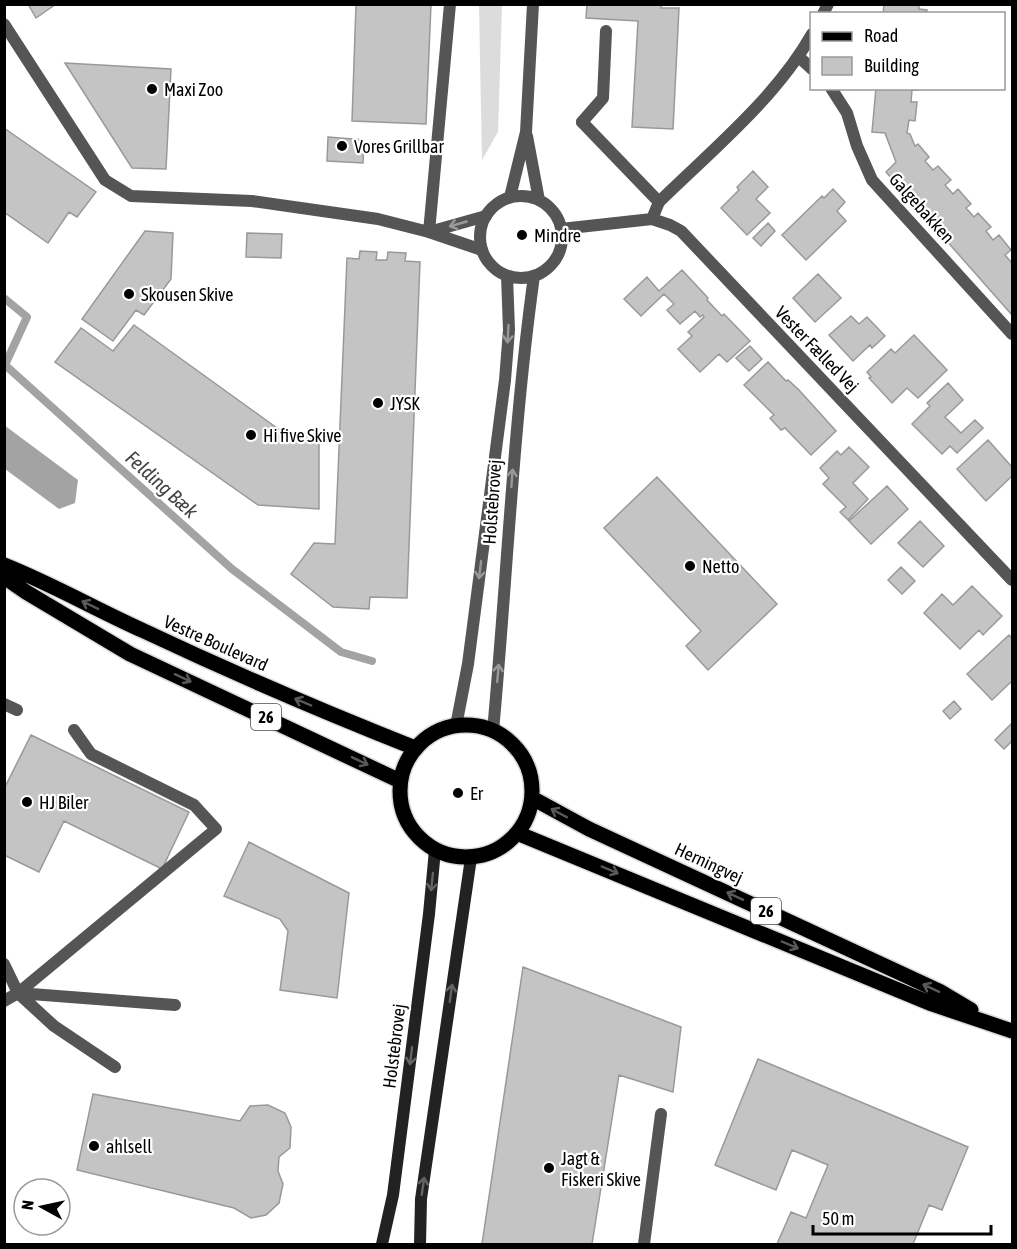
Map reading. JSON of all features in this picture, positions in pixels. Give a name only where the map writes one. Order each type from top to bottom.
[{"type":"main road","name":"Vestre Boulevard","points":[[4,565],[30,575],[142,631],[415,748]]},
{"type":"main road","name":"26","points":[[4,578],[130,654],[400,781]]},
{"type":"main road","points":[[456,726],[475,726],[493,731],[510,742],[524,758],[531,778],[532,798],[527,817],[517,833],[504,846],[488,854],[471,858],[453,856],[435,850],[419,838],[407,821],[400,802],[400,781],[405,764],[415,748],[440,730],[456,726]]},
{"type":"main road","name":"Herningvej","points":[[532,798],[589,829],[939,992],[1006,1028]]},
{"type":"main road","name":"Herningvej","points":[[517,833],[932,1004],[1006,1028]]},
{"type":"main road","name":"Holstebrovej","points":[[382,1245],[393,1195],[435,850]]},
{"type":"main road","points":[[420,1245],[421,1199],[471,858]]},
{"type":"street","points":[[429,232],[450,4]]},
{"type":"street","points":[[510,197],[526,132],[532,4]]},
{"type":"street","points":[[4,24],[8,35],[105,180],[130,196],[252,201],[378,219],[429,232],[482,250]]},
{"type":"street","points":[[606,31],[603,98],[582,122],[658,202]]},
{"type":"street","points":[[652,219],[658,202],[751,112],[799,57],[810,38]]},
{"type":"street","points":[[799,57],[810,67]]},
{"type":"street","name":"Galgebakken","points":[[832,90],[847,113],[857,146],[872,180],[1012,334]]},
{"type":"street","points":[[526,132],[539,200]]},
{"type":"street","points":[[529,196],[539,200],[550,208],[558,219],[561,229],[561,246],[555,260],[546,270],[520,279],[507,276],[487,261],[482,250],[480,232],[486,216],[492,207],[510,197],[529,196]]},
{"type":"street","points":[[429,232],[486,216]]},
{"type":"street","name":"Vester Fælled Vej","points":[[561,229],[652,219],[681,231],[1012,580]]},
{"type":"street","name":"Holstebrovej","points":[[456,726],[468,664],[505,380],[509,330],[507,276]]},
{"type":"street","name":"Holstebrovej","points":[[493,731],[513,466],[534,276]]},
{"type":"street","points":[[4,704],[17,710]]},
{"type":"street","points":[[4,1000],[18,993],[216,829],[194,805],[91,754],[74,730]]},
{"type":"street","points":[[4,964],[18,993],[54,1026],[115,1067]]},
{"type":"street","points":[[18,993],[176,1005]]},
{"type":"street","points":[[644,1245],[661,1114]]},
{"type":"shaded area","points":[[479,5],[502,5],[498,132],[482,160]]},
{"type":"shaded area","points":[[4,425],[78,480],[75,503],[59,509],[5,469]]},
{"type":"building","points":[[28,4],[56,4],[36,18]]},
{"type":"building","points":[[356,4],[431,4],[426,124],[352,121]]},
{"type":"building","points":[[587,4],[662,4],[661,8],[679,8],[673,129],[632,127],[638,21],[586,18]]},
{"type":"building","points":[[884,4],[919,4],[919,9],[927,10],[926,12],[883,12]]},
{"type":"building","points":[[65,63],[171,69],[166,169],[132,168]]},
{"type":"building","points":[[876,90],[912,90],[911,102],[917,102],[915,121],[909,120],[907,133],[910,134],[915,146],[918,144],[929,157],[925,161],[933,170],[938,166],[951,180],[945,185],[953,194],[958,189],[971,204],[966,208],[974,217],[978,213],[991,227],[986,231],[993,240],[999,235],[1011,250],[1005,255],[1012,263],[1012,315],[886,172],[896,162],[885,133],[872,132]]},
{"type":"building","points":[[4,128],[96,192],[77,217],[69,212],[48,243],[4,212]]},
{"type":"building","points":[[328,137],[364,140],[363,163],[327,161]]},
{"type":"building","points":[[753,171],[768,187],[756,199],[770,213],[747,235],[721,208],[739,190],[737,187]]},
{"type":"building","points":[[833,189],[845,202],[837,211],[846,221],[806,260],[782,235],[822,196],[824,198]]},
{"type":"building","points":[[768,223],[775,231],[761,246],[753,238]]},
{"type":"building","name":"Skousen Skive","points":[[145,231],[173,233],[171,279],[144,315],[136,310],[113,341],[82,319]]},
{"type":"building","points":[[247,233],[282,234],[281,258],[246,257]]},
{"type":"building","name":"JYSK","points":[[360,251],[377,252],[376,260],[387,260],[388,252],[406,253],[405,261],[420,262],[407,598],[370,597],[369,609],[333,607],[291,574],[314,543],[335,544],[347,258],[359,259]]},
{"type":"building","points":[[682,270],[722,316],[724,314],[750,341],[727,362],[719,354],[700,372],[678,349],[692,336],[688,332],[704,317],[703,315],[700,317],[695,311],[680,324],[667,310],[674,304],[664,294],[641,316],[624,299],[647,277],[659,291]]},
{"type":"building","points":[[818,274],[841,298],[815,322],[793,298]]},
{"type":"building","points":[[851,316],[859,324],[867,317],[885,336],[872,348],[870,345],[853,361],[829,335]]},
{"type":"building","points":[[134,325],[284,433],[319,434],[319,509],[258,505],[55,362],[81,328],[113,351]]},
{"type":"building","points":[[914,335],[947,370],[918,398],[907,388],[892,403],[869,378],[871,377],[867,372],[891,349],[895,353]]},
{"type":"building","points":[[750,346],[762,359],[749,371],[736,358]]},
{"type":"building","points":[[768,362],[786,381],[788,380],[799,390],[836,431],[811,455],[785,428],[781,430],[770,418],[774,415],[744,385]]},
{"type":"building","points":[[948,383],[963,400],[945,417],[961,433],[975,420],[983,428],[957,453],[950,446],[942,454],[912,424],[930,406],[927,403]]},
{"type":"building","points":[[988,440],[1012,467],[1012,476],[986,501],[957,469]]},
{"type":"building","points":[[849,447],[869,467],[853,483],[868,499],[848,520],[840,512],[846,507],[823,484],[829,478],[820,468],[837,451],[841,455]]},
{"type":"building","name":"Netto","points":[[657,477],[777,604],[708,670],[686,646],[701,631],[604,528]]},
{"type":"building","points":[[887,486],[908,509],[871,544],[849,521]]},
{"type":"building","points":[[920,521],[944,546],[923,567],[898,543]]},
{"type":"building","points":[[901,567],[915,581],[902,594],[888,580]]},
{"type":"building","points":[[972,586],[1002,616],[983,635],[979,630],[960,649],[924,613],[942,594],[953,605]]},
{"type":"building","points":[[1009,635],[1012,638],[1012,681],[992,700],[967,674]]},
{"type":"building","points":[[954,701],[961,709],[950,719],[943,711]]},
{"type":"building","points":[[1012,723],[1012,741],[1004,749],[995,740]]},
{"type":"building","points":[[31,735],[189,812],[162,869],[64,821],[39,872],[4,855],[4,789]]},
{"type":"building","points":[[249,842],[349,893],[337,998],[280,990],[288,931],[280,919],[224,896]]},
{"type":"building","name":"Jagt & Fiskeri Skive","points":[[523,967],[681,1027],[673,1092],[619,1075],[592,1244],[482,1244]]},
{"type":"building","points":[[758,1059],[968,1147],[942,1210],[929,1205],[913,1244],[777,1244],[791,1212],[806,1218],[828,1165],[792,1150],[776,1190],[715,1165]]},
{"type":"building","points":[[93,1094],[240,1121],[250,1106],[268,1105],[285,1113],[291,1127],[290,1148],[279,1157],[278,1171],[283,1184],[279,1203],[266,1215],[251,1218],[234,1208],[77,1170]]},
{"type":"waterway","name":"Felding Bæk","points":[[4,298],[27,317],[5,365],[232,569],[341,652],[372,661]]},
{"type":"place","name":"Maxi Zoo","points":[[152,89]]},
{"type":"place","name":"Vores Grillbar","points":[[342,146]]},
{"type":"place","name":"Mindre","points":[[522,235]]},
{"type":"place","name":"Skousen Skive","points":[[129,294]]},
{"type":"place","name":"JYSK","points":[[378,403]]},
{"type":"place","name":"Hi five Skive","points":[[251,435]]},
{"type":"place","name":"Netto","points":[[690,566]]},
{"type":"place","name":"Er","points":[[458,793]]},
{"type":"place","name":"HJ Biler","points":[[27,802]]},
{"type":"place","name":"ahlsell","points":[[94,1146]]},
{"type":"place","name":"Jagt & Fiskeri Skive","points":[[549,1168]]}]
